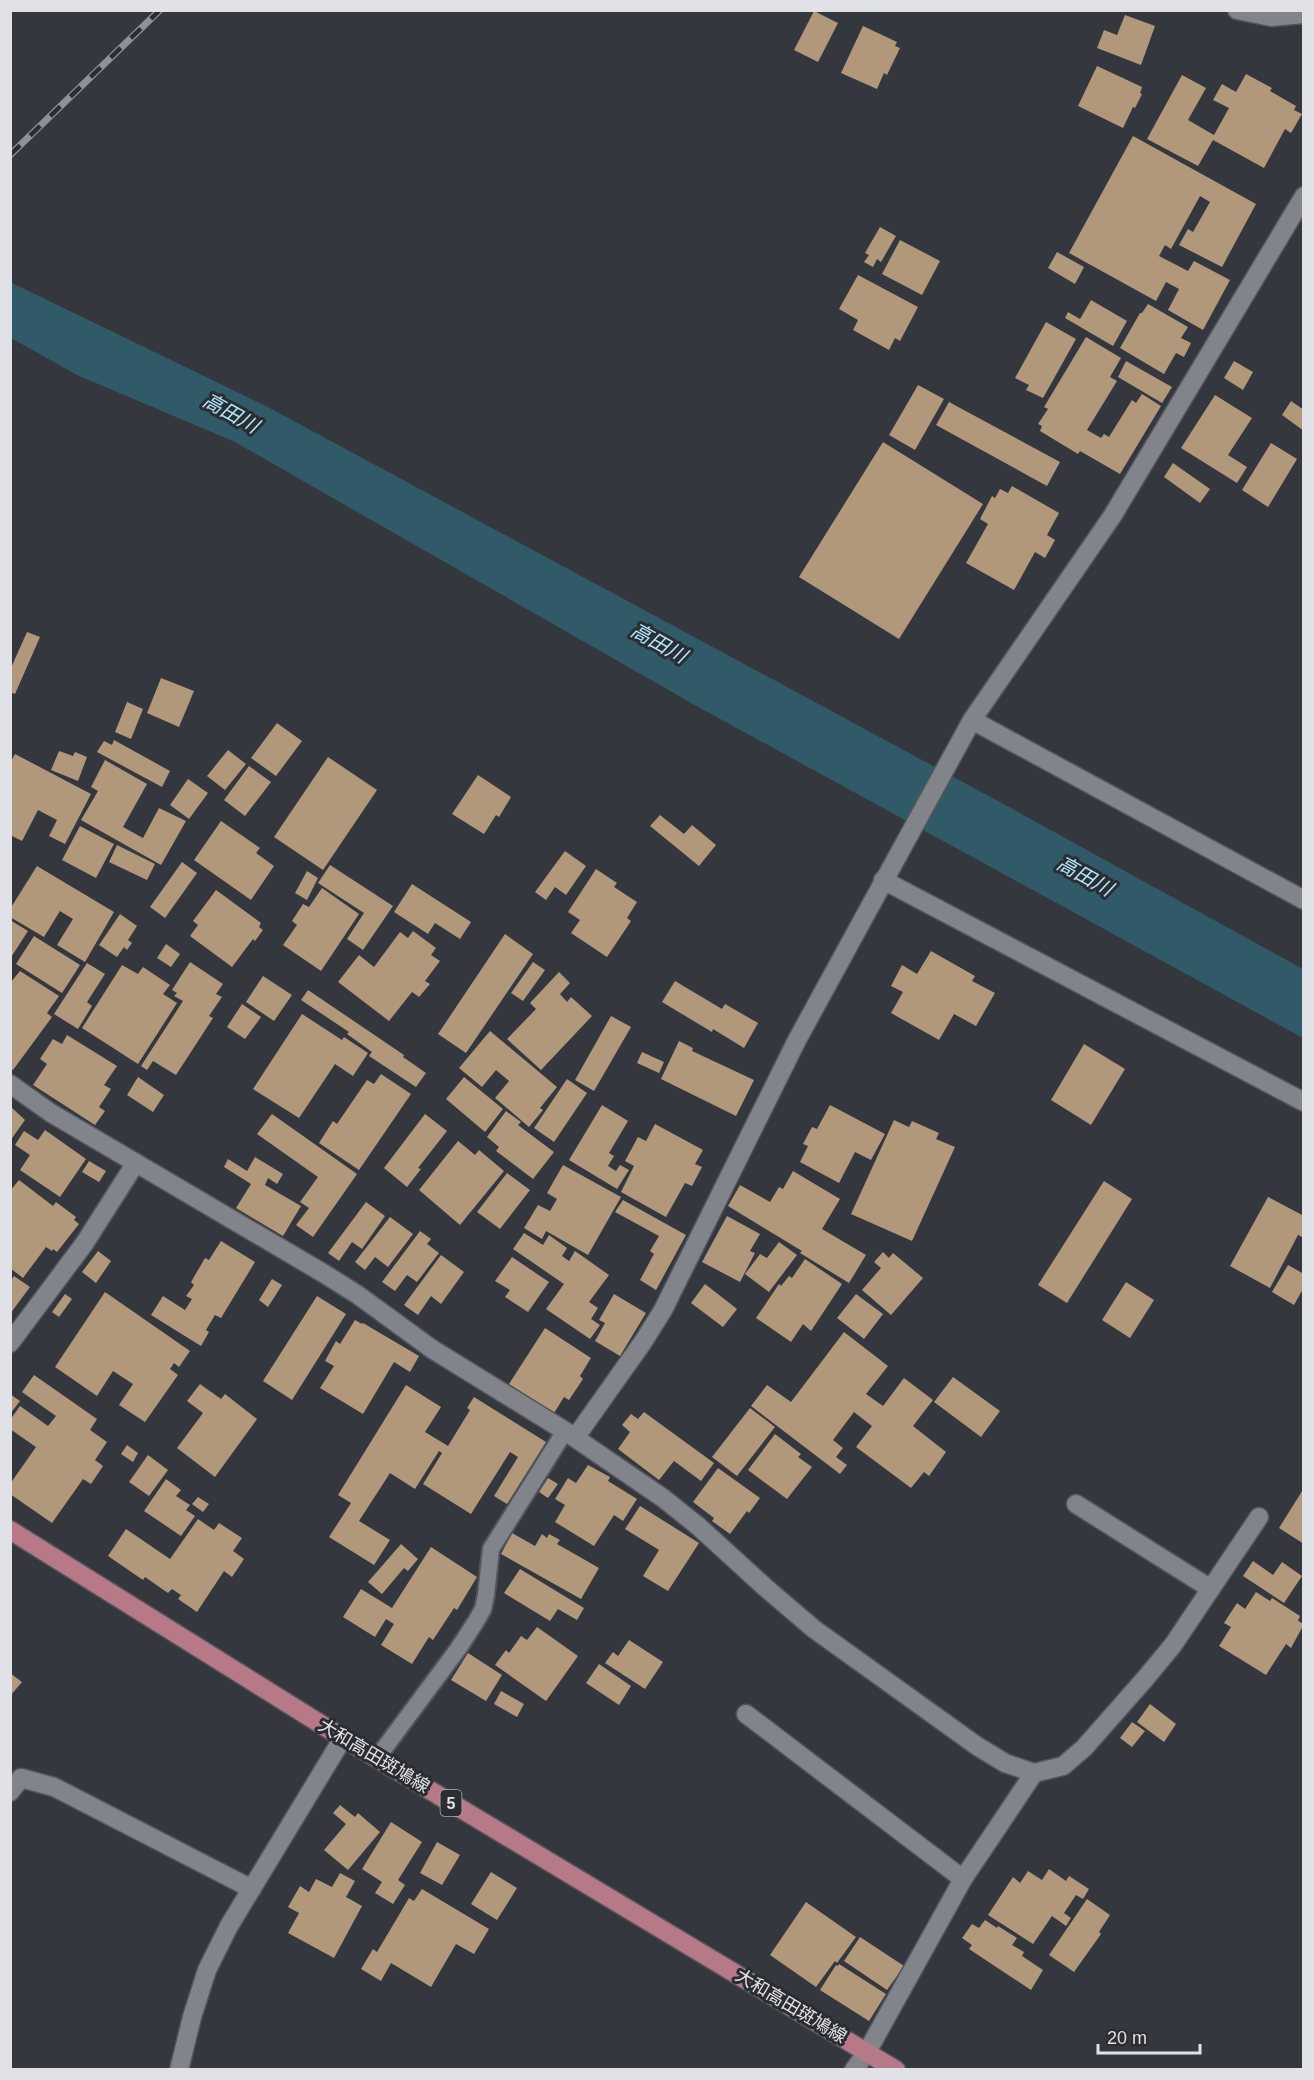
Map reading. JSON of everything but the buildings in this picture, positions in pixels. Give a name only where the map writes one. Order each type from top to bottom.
[{"type":"main road","name":"大和高田斑鳩線","points":[[10,1530],[343,1738],[896,2070]]},
{"type":"street","points":[[1237,10],[1271,17],[1304,14]]},
{"type":"street","points":[[570,1434],[643,1342],[663,1310],[792,1050],[972,720],[1113,515],[1304,196]]},
{"type":"street","points":[[972,720],[1304,900]]},
{"type":"street","points":[[883,880],[1304,1102]]},
{"type":"street","points":[[10,1084],[51,1113],[135,1164],[323,1273],[358,1295],[432,1349],[570,1434],[663,1498],[814,1629],[977,1746],[1005,1763],[1034,1773],[1063,1766],[1084,1748],[1173,1645],[1259,1518]]},
{"type":"street","points":[[10,1343],[78,1252],[135,1164]]},
{"type":"street","points":[[1076,1504],[1211,1588]]},
{"type":"street","points":[[746,1714],[963,1879]]},
{"type":"street","points":[[179,2070],[207,1970],[229,1926],[343,1738]]},
{"type":"street","points":[[854,2070],[867,2052],[963,1879],[1034,1773]]},
{"type":"street","points":[[10,1792],[21,1778],[54,1787],[252,1889]]},
{"type":"lane","points":[[377,1758],[475,1623],[483,1609],[491,1549],[570,1434]]},
{"type":"water","name":"高田川","points":[[10,282],[266,406],[987,795],[1303,969],[1303,1038],[693,704],[235,442],[77,375],[11,338]]},
{"type":"railway","points":[[10,155],[160,10]]}]
